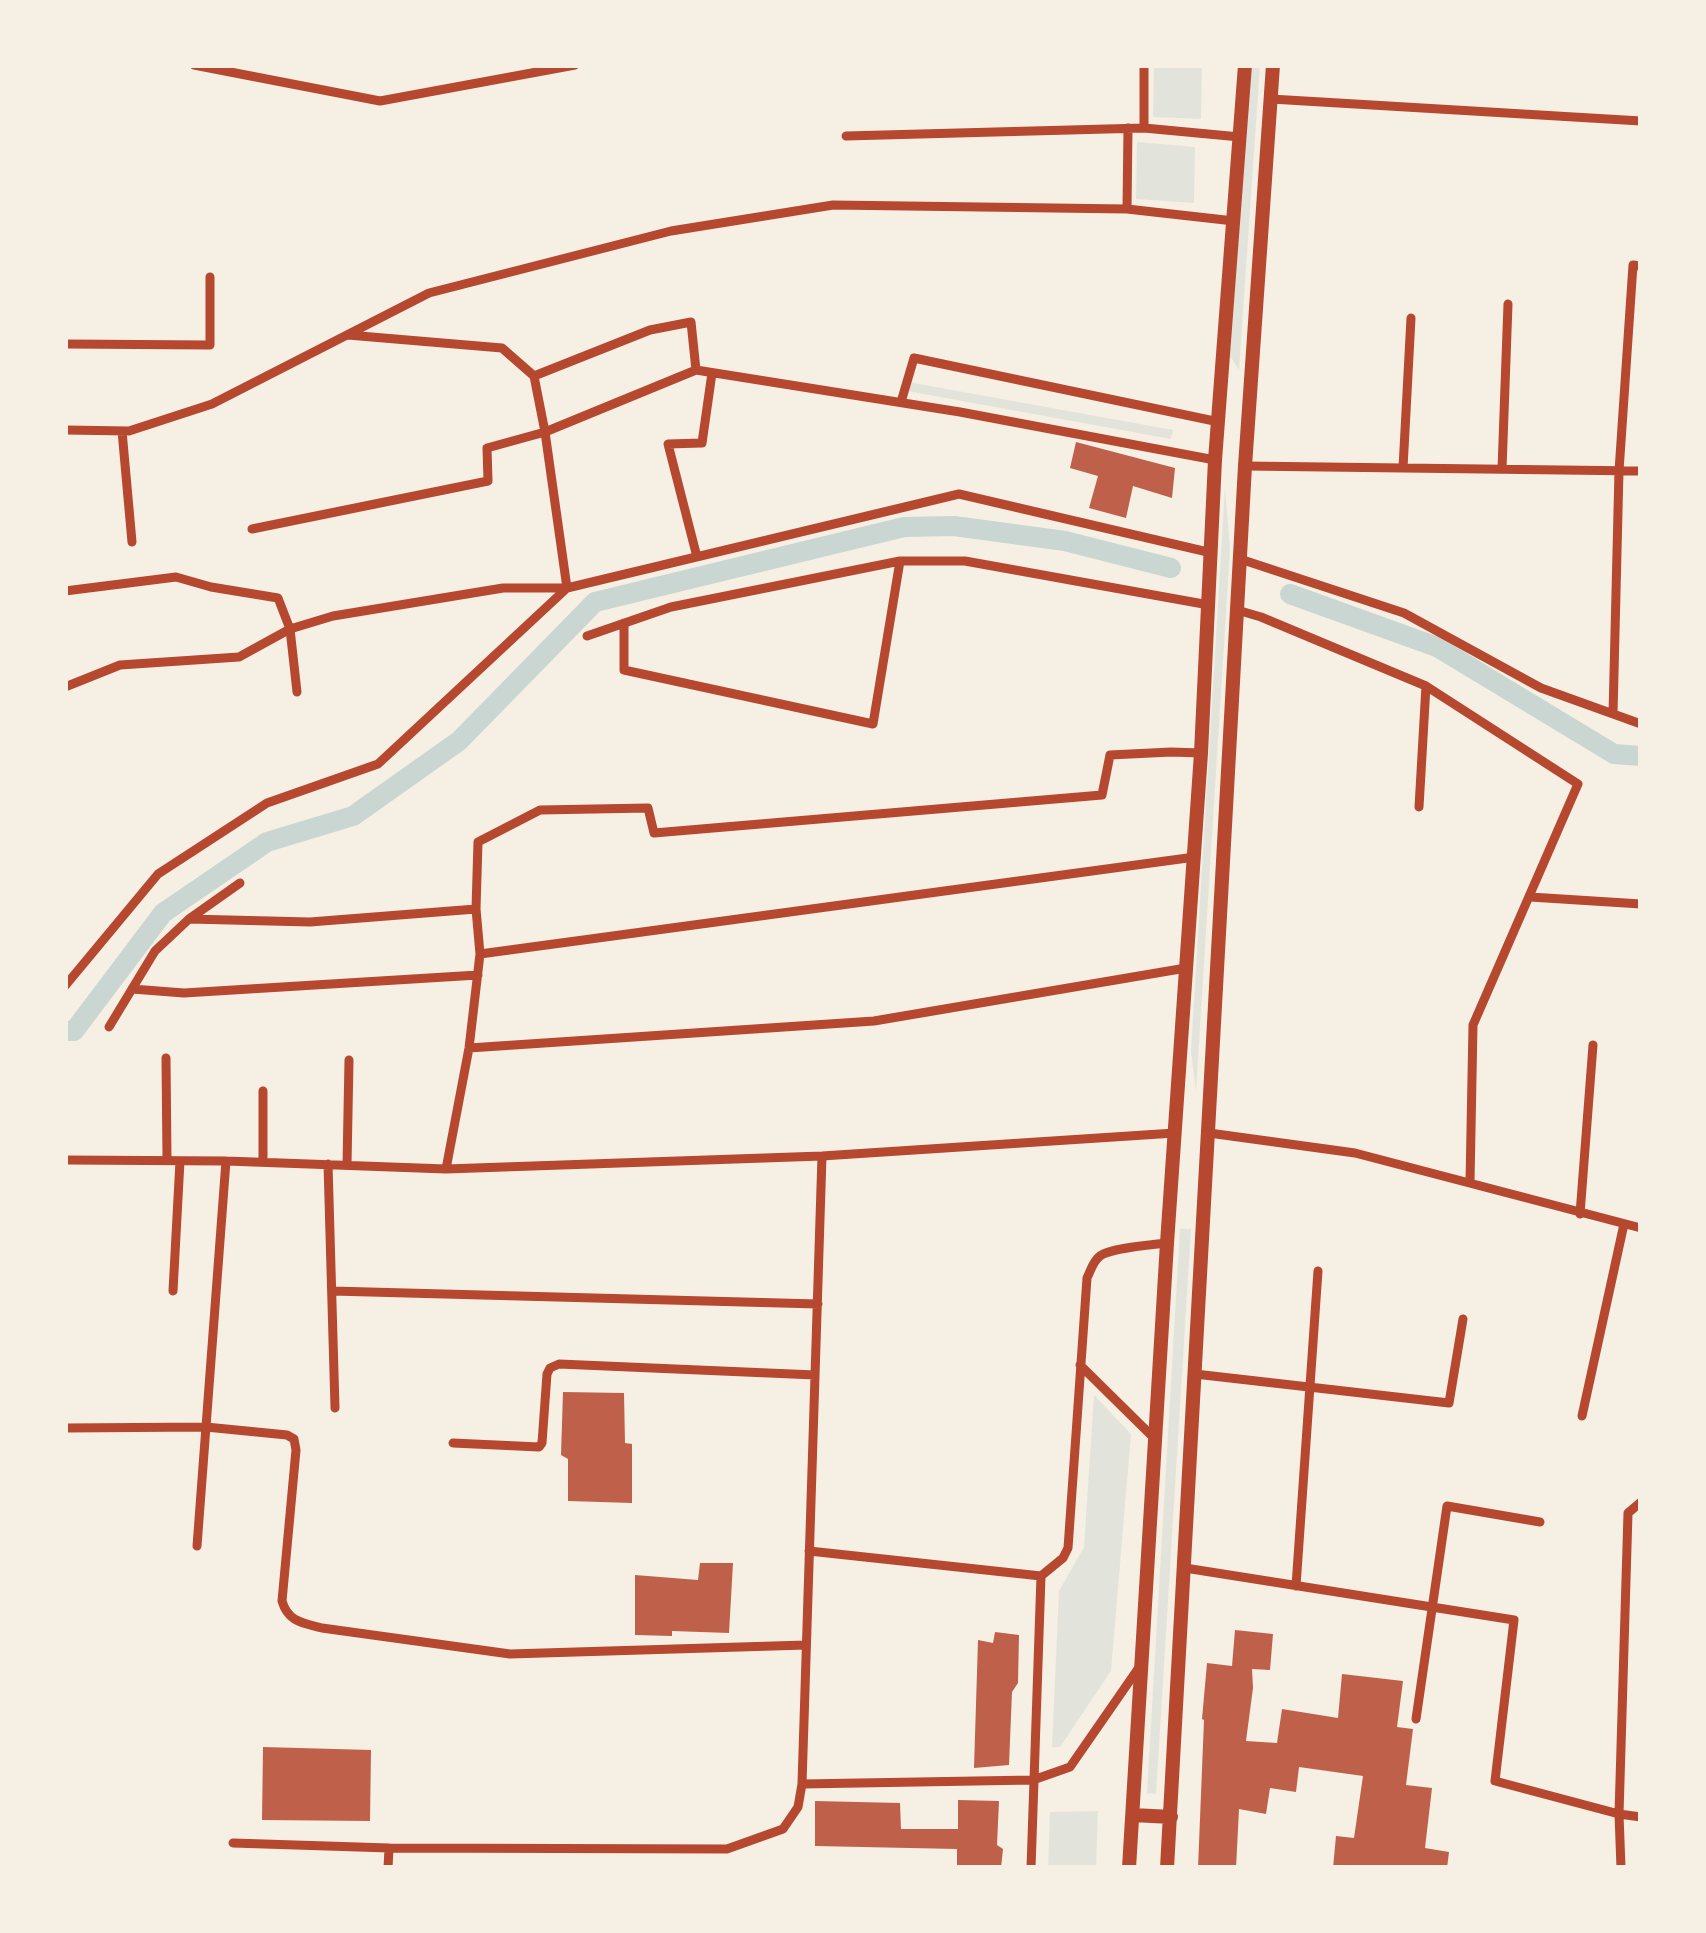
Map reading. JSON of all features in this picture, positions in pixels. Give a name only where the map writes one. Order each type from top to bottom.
[{"type":"main road","points":[[1129,1868],[1154,1438],[1202,753],[1215,460],[1245,65]]},
{"type":"main road","points":[[1168,1868],[1245,466],[1273,65]]},
{"type":"main road","points":[[1202,753],[1229,756]]},
{"type":"main road","points":[[1133,1815],[1170,1817]]},
{"type":"street","points":[[194,65],[380,100],[575,65]]},
{"type":"street","points":[[1144,65],[1144,128]]},
{"type":"street","points":[[1270,99],[1641,121]]},
{"type":"street","points":[[1127,209],[1128,128]]},
{"type":"street","points":[[846,136],[1144,128],[1240,137]]},
{"type":"street","points":[[65,430],[129,431],[212,404],[428,293],[672,231],[833,205],[1127,209],[1234,221]]},
{"type":"street","points":[[1613,714],[1618,471],[1632,265],[1641,266]]},
{"type":"street","points":[[65,344],[210,345],[210,277]]},
{"type":"street","points":[[1502,470],[1508,304]]},
{"type":"street","points":[[1402,468],[1411,318]]},
{"type":"street","points":[[534,376],[650,330],[691,322],[696,370]]},
{"type":"street","points":[[347,335],[502,348],[534,376],[567,588]]},
{"type":"street","points":[[901,402],[914,358],[1218,422]]},
{"type":"street","points":[[252,529],[488,481],[487,448],[545,432],[696,370],[901,402],[1215,460]]},
{"type":"street","points":[[697,557],[668,444],[702,444],[712,373]]},
{"type":"street","points":[[122,431],[132,542]]},
{"type":"street","points":[[1245,466],[1641,471]]},
{"type":"street","points":[[65,686],[120,665],[239,657],[290,629],[333,616],[504,588],[567,588],[959,494],[1212,553]]},
{"type":"street","points":[[1240,558],[1404,613],[1540,688],[1641,724]]},
{"type":"street","points":[[624,623],[624,670],[873,724],[900,561]]},
{"type":"street","points":[[586,636],[670,607],[900,561],[965,561],[1209,605]]},
{"type":"street","points":[[65,592],[176,577],[211,588],[278,598],[290,629],[297,692]]},
{"type":"street","points":[[65,986],[158,874],[267,802],[378,764],[567,588]]},
{"type":"street","points":[[1238,610],[1261,616],[1426,686],[1578,784],[1472,1025],[1470,1182]]},
{"type":"street","points":[[1420,808],[1426,686]]},
{"type":"street","points":[[446,1169],[480,954],[476,908],[478,842],[540,810],[648,808],[654,833],[1102,795],[1110,755],[1202,753]]},
{"type":"street","points":[[480,954],[1195,857]]},
{"type":"street","points":[[109,1028],[155,951],[189,918],[240,883]]},
{"type":"street","points":[[1530,897],[1641,904]]},
{"type":"street","points":[[189,918],[310,922],[476,908]]},
{"type":"street","points":[[468,1048],[874,1021],[1186,968]]},
{"type":"street","points":[[132,989],[184,993],[478,974]]},
{"type":"street","points":[[1580,1214],[1593,1045]]},
{"type":"street","points":[[166,1058],[166,1160]]},
{"type":"street","points":[[346,1165],[349,1060]]},
{"type":"street","points":[[263,1090],[263,1162]]},
{"type":"street","points":[[1208,1133],[1355,1152],[1641,1228]]},
{"type":"street","points":[[65,1160],[446,1169],[822,1156],[1176,1134]]},
{"type":"street","points":[[233,1843],[389,1848],[726,1849],[783,1829],[798,1807],[802,1784],[822,1156]]},
{"type":"street","points":[[172,1290],[180,1160]]},
{"type":"street","points":[[197,1546],[226,1161]]},
{"type":"street","points":[[328,1164],[335,1408]]},
{"type":"street","points":[[1582,1416],[1624,1224]]},
{"type":"street","points":[[809,1551],[1041,1576],[1063,1558],[1068,1548],[1087,1278],[1095,1260],[1112,1250],[1167,1242]]},
{"type":"street","points":[[1296,1586],[1318,1271]]},
{"type":"street","points":[[332,1291],[818,1304]]},
{"type":"street","points":[[1196,1374],[1450,1403],[1463,1319]]},
{"type":"street","points":[[453,1443],[538,1447],[542,1443],[547,1374],[559,1364],[815,1374]]},
{"type":"street","points":[[1080,1364],[1154,1438]]},
{"type":"street","points":[[65,1428],[206,1427],[294,1440],[282,1600],[294,1621],[510,1654],[806,1645]]},
{"type":"street","points":[[1621,1868],[1619,1814],[1628,1513],[1641,1502]]},
{"type":"street","points":[[1416,1719],[1447,1506],[1540,1522]]},
{"type":"street","points":[[1185,1568],[1514,1620],[1496,1781],[1641,1817]]},
{"type":"street","points":[[1031,1868],[1041,1576]]},
{"type":"street","points":[[802,1784],[1034,1780],[1070,1767],[1141,1664]]},
{"type":"street","points":[[388,1868],[389,1848]]},
{"type":"shaded area","points":[[1154,65],[1202,65],[1201,119],[1153,117]]},
{"type":"shaded area","points":[[1251,65],[1260,65],[1239,370],[1230,356]]},
{"type":"shaded area","points":[[1137,142],[1195,147],[1194,203],[1136,199]]},
{"type":"shaded area","points":[[908,382],[1173,430],[1171,439],[907,391]]},
{"type":"shaded area","points":[[1225,487],[1230,549],[1196,1091],[1191,1051]]},
{"type":"shaded area","points":[[1180,1229],[1191,1229],[1156,1794],[1147,1793]]},
{"type":"shaded area","points":[[1094,1395],[1131,1434],[1111,1671],[1060,1747],[1052,1747],[1059,1591],[1084,1547]]},
{"type":"shaded area","points":[[1098,1811],[1096,1868],[1048,1868],[1050,1812]]},
{"type":"building","points":[[1076,442],[1175,468],[1172,498],[1133,486],[1126,518],[1089,508],[1098,476],[1070,468]]},
{"type":"building","points":[[563,1392],[624,1393],[625,1443],[632,1444],[632,1503],[568,1501],[568,1459],[561,1455]]},
{"type":"building","points":[[700,1563],[733,1563],[729,1633],[672,1631],[672,1636],[635,1635],[635,1575],[698,1580]]},
{"type":"building","points":[[1235,1630],[1273,1634],[1270,1670],[1252,1669],[1246,1741],[1277,1743],[1282,1709],[1338,1718],[1342,1674],[1403,1681],[1397,1727],[1413,1729],[1406,1785],[1432,1788],[1425,1848],[1449,1852],[1447,1868],[1333,1868],[1336,1836],[1354,1838],[1363,1776],[1299,1767],[1296,1792],[1270,1788],[1266,1814],[1239,1809],[1236,1868],[1198,1868],[1207,1663],[1232,1666]]},
{"type":"building","points":[[995,1632],[1019,1635],[1009,1765],[974,1768],[978,1640],[993,1643]]},
{"type":"building","points":[[263,1747],[371,1750],[370,1821],[262,1820]]},
{"type":"building","points":[[958,1800],[999,1801],[997,1845],[1003,1849],[1001,1868],[957,1868],[957,1849],[815,1846],[815,1801],[900,1803],[901,1829],[958,1829]]},
{"type":"waterway","points":[[65,1031],[74,1031],[163,913],[267,842],[353,816],[459,741],[595,602],[904,527],[954,526],[1065,541],[1171,568]]},
{"type":"waterway","points":[[1290,594],[1437,647],[1614,754],[1641,756]]}]
